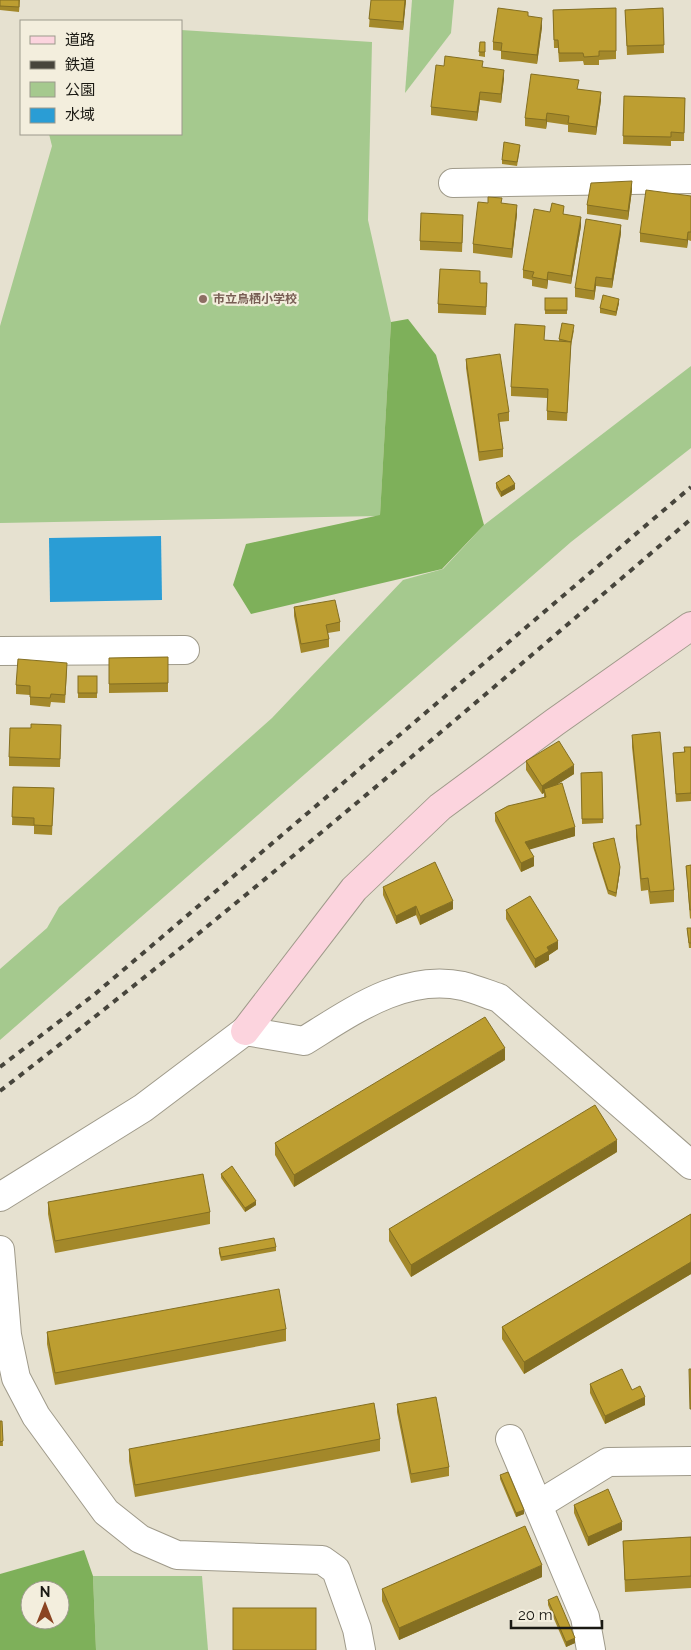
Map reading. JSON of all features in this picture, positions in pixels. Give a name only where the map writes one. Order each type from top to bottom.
[{"type":"street","points":[[453,182],[691,179]]},
{"type":"street","points":[[0,1197],[143,1108],[245,1031],[354,889],[440,808],[555,722],[691,626]]},
{"type":"street","points":[[0,651],[185,650]]},
{"type":"street","points":[[245,1031],[304,1041],[360,1006],[397,990],[430,983],[462,986],[499,998],[691,1165]]},
{"type":"street","points":[[0,1250],[7,1335],[16,1378],[36,1416],[106,1512],[140,1539],[177,1555],[322,1560],[336,1570],[357,1629],[361,1650]]},
{"type":"street","points":[[510,1439],[585,1617],[591,1650]]},
{"type":"street","points":[[538,1506],[608,1462],[691,1461]]},
{"type":"green space","points":[[412,0],[454,0],[451,33],[405,93]]},
{"type":"green space","name":"市立鳥栖小学校","points":[[182,30],[372,42],[368,220],[391,322],[380,516],[0,523],[0,326],[52,146],[49,135],[182,135]]},
{"type":"green space","points":[[408,319],[436,355],[484,525],[442,569],[251,614],[233,585],[246,544],[380,515],[391,322]]},
{"type":"green space","points":[[691,366],[691,448],[571,542],[0,1040],[0,969],[47,928],[59,907],[272,718],[403,580],[443,569],[484,525]]},
{"type":"green space","points":[[84,1550],[93,1576],[96,1650],[0,1650],[0,1574]]},
{"type":"green space","points":[[93,1576],[202,1576],[208,1650],[96,1650]]},
{"type":"water","points":[[161,536],[162,600],[50,602],[49,538]]},
{"type":"building","points":[[0,0],[19,0],[19,7],[0,6]]},
{"type":"building","points":[[371,0],[405,0],[403,22],[369,19]]},
{"type":"building","points":[[498,8],[528,12],[528,16],[542,18],[537,55],[501,51],[502,43],[493,42]]},
{"type":"building","points":[[616,8],[616,51],[599,51],[599,56],[584,57],[583,53],[559,53],[558,40],[554,40],[553,10]]},
{"type":"building","points":[[663,8],[664,45],[627,46],[625,10]]},
{"type":"building","points":[[480,42],[485,42],[485,52],[479,52]]},
{"type":"building","points":[[445,56],[483,61],[482,67],[504,70],[501,94],[480,92],[477,112],[431,107],[436,65],[444,66]]},
{"type":"building","points":[[531,74],[579,80],[577,89],[601,92],[596,127],[568,123],[569,116],[547,113],[546,120],[525,118]]},
{"type":"building","points":[[624,96],[685,98],[684,133],[671,132],[671,137],[623,136]]},
{"type":"building","points":[[504,142],[520,145],[517,162],[502,160]]},
{"type":"building","points":[[632,181],[628,211],[587,205],[591,183]]},
{"type":"building","points":[[646,190],[691,196],[691,232],[688,232],[687,240],[640,233]]},
{"type":"building","points":[[488,197],[502,198],[501,203],[517,205],[512,249],[473,244],[478,202],[488,203]]},
{"type":"building","points":[[552,203],[564,206],[563,214],[581,217],[571,276],[548,272],[547,280],[532,277],[534,272],[523,270],[534,209],[550,212]]},
{"type":"building","points":[[421,213],[463,215],[462,243],[420,241]]},
{"type":"building","points":[[586,219],[621,225],[612,279],[596,277],[594,291],[575,288]]},
{"type":"building","points":[[440,269],[480,271],[480,283],[487,283],[486,307],[438,304]]},
{"type":"building","points":[[603,295],[619,299],[616,312],[600,308]]},
{"type":"building","points":[[545,298],[567,298],[567,310],[545,310]]},
{"type":"building","points":[[562,323],[574,325],[571,342],[559,339]]},
{"type":"building","points":[[515,324],[545,326],[544,340],[571,342],[567,413],[547,411],[548,389],[511,387]]},
{"type":"building","points":[[500,354],[509,412],[498,414],[503,449],[479,452],[466,359]]},
{"type":"building","points":[[509,475],[515,484],[501,492],[496,483]]},
{"type":"building","points":[[335,600],[340,622],[326,625],[329,639],[301,644],[294,607]]},
{"type":"building","points":[[168,657],[168,683],[109,684],[109,658]]},
{"type":"building","points":[[18,659],[67,663],[65,695],[51,694],[50,698],[30,697],[30,686],[16,685]]},
{"type":"building","points":[[78,676],[97,676],[97,693],[78,693]]},
{"type":"building","points":[[31,724],[61,725],[60,759],[9,757],[10,728],[31,728]]},
{"type":"building","points":[[660,732],[674,890],[650,892],[648,878],[641,879],[636,825],[641,825],[632,735]]},
{"type":"building","points":[[559,741],[574,765],[542,786],[526,761]]},
{"type":"building","points":[[684,747],[691,747],[691,793],[676,794],[673,753],[685,752]]},
{"type":"building","points":[[602,772],[603,819],[582,819],[581,773]]},
{"type":"building","points":[[562,783],[575,827],[525,842],[534,857],[521,863],[495,813],[508,806],[546,797],[544,789]]},
{"type":"building","points":[[13,787],[54,788],[52,826],[34,825],[34,818],[12,817]]},
{"type":"building","points":[[614,838],[620,867],[616,893],[608,890],[593,843]]},
{"type":"building","points":[[435,862],[453,901],[420,916],[416,906],[396,916],[383,887]]},
{"type":"building","points":[[691,865],[691,910],[690,910],[686,866]]},
{"type":"building","points":[[530,896],[558,941],[547,947],[549,951],[535,959],[506,910]]},
{"type":"building","points":[[687,928],[691,928],[691,943],[689,943]]},
{"type":"building","points":[[485,1017],[505,1048],[294,1175],[275,1143]]},
{"type":"building","points":[[595,1105],[617,1140],[411,1265],[389,1229]]},
{"type":"building","points":[[232,1166],[256,1201],[245,1208],[221,1174]]},
{"type":"building","points":[[203,1174],[210,1212],[55,1241],[48,1202]]},
{"type":"building","points":[[691,1214],[691,1262],[524,1362],[502,1327]]},
{"type":"building","points":[[274,1238],[276,1247],[221,1257],[219,1248]]},
{"type":"building","points":[[279,1289],[286,1329],[55,1373],[47,1332]]},
{"type":"building","points":[[622,1369],[632,1390],[640,1386],[645,1397],[605,1416],[590,1384]]},
{"type":"building","points":[[689,1369],[691,1369],[691,1409],[690,1409]]},
{"type":"building","points":[[436,1397],[449,1467],[411,1474],[397,1404]]},
{"type":"building","points":[[374,1403],[380,1439],[135,1485],[129,1449]]},
{"type":"building","points":[[0,1421],[2,1421],[3,1441],[0,1442]]},
{"type":"building","points":[[508,1472],[524,1510],[516,1513],[500,1475]]},
{"type":"building","points":[[608,1489],[622,1522],[588,1537],[574,1505]]},
{"type":"building","points":[[525,1526],[542,1565],[399,1628],[382,1589]]},
{"type":"building","points":[[691,1537],[691,1576],[625,1580],[623,1541]]},
{"type":"building","points":[[557,1596],[575,1638],[566,1642],[548,1600]]},
{"type":"building","points":[[233,1608],[316,1608],[316,1650],[233,1650]]},
{"type":"railway","points":[[0,1067],[95,994],[691,487]]},
{"type":"railway","points":[[0,1091],[263,881],[691,519]]},
{"type":"place","name":"市立鳥栖小学校","points":[[203,299]]}]
